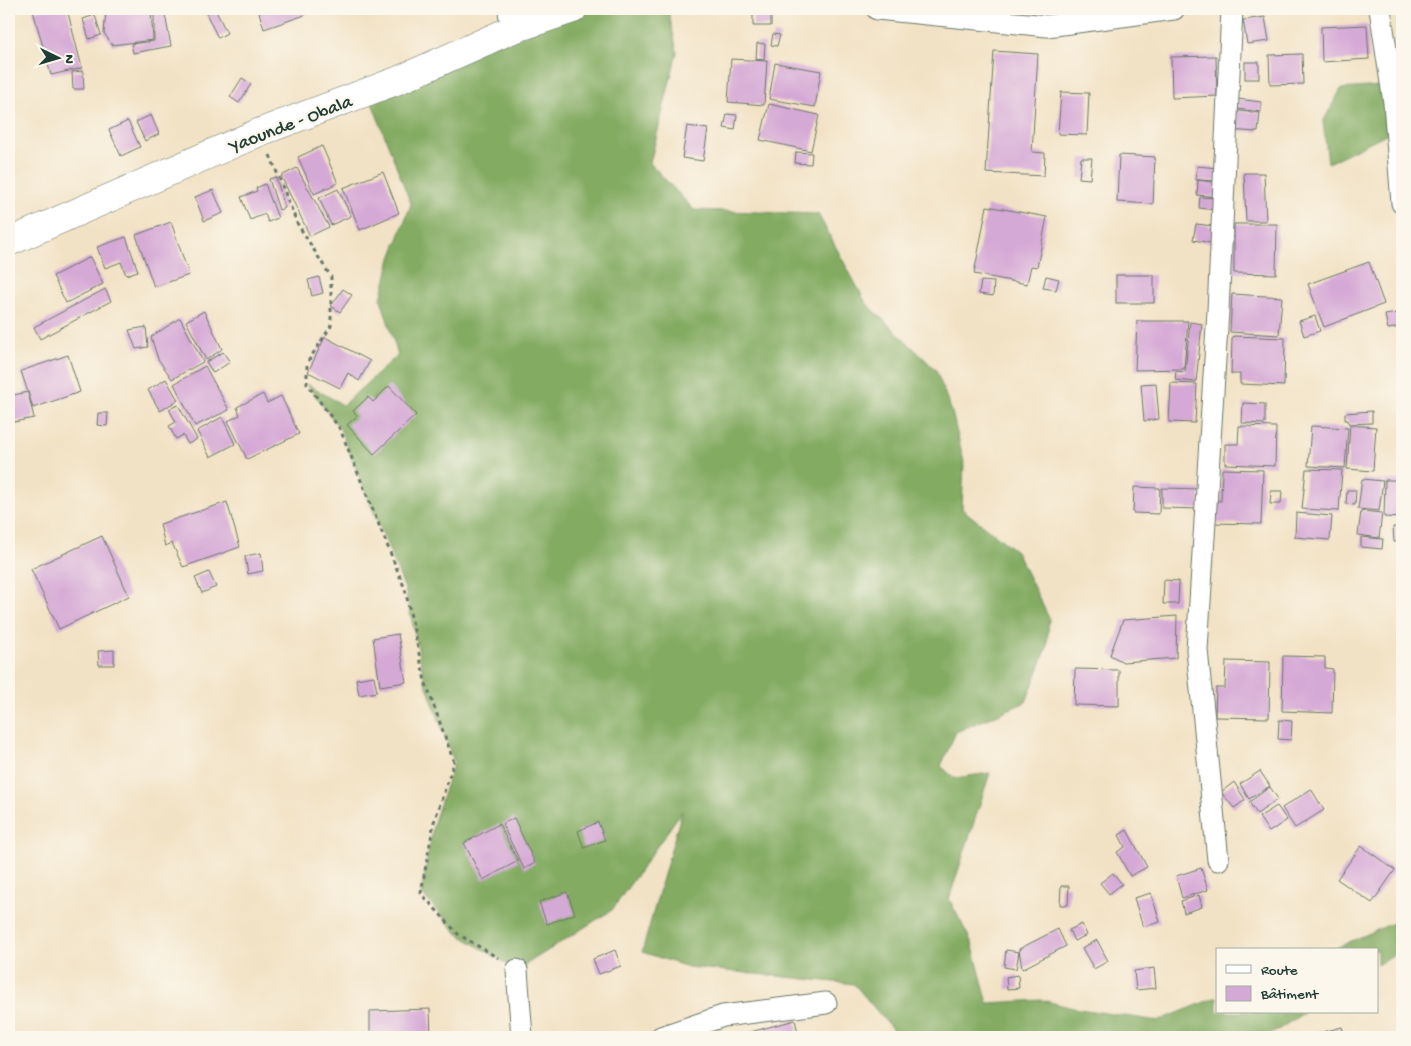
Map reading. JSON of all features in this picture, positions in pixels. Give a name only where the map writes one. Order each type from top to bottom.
[{"type":"highway","name":"Yaounde - Obala","points":[[9,242],[260,132],[399,80],[510,19],[573,9]]},
{"type":"street","points":[[877,9],[1047,26],[1174,9]]},
{"type":"street","points":[[1218,860],[1197,650],[1218,311],[1232,9]]},
{"type":"street","points":[[1380,9],[1394,102],[1402,203]]},
{"type":"street","points":[[517,970],[522,1037]]},
{"type":"street","points":[[661,1037],[723,1016],[826,1003]]},
{"type":"path","points":[[260,132],[297,223],[330,277],[330,326],[306,363],[308,384],[340,429],[405,589],[425,681],[454,762],[434,822],[421,893],[458,934],[517,970]]},
{"type":"green space","points":[[567,9],[668,9],[677,52],[650,163],[694,210],[818,214],[866,303],[936,370],[952,412],[964,462],[962,509],[1016,551],[1049,618],[1047,647],[1026,702],[956,732],[941,766],[954,778],[990,773],[949,899],[972,943],[988,1003],[1042,1000],[1073,1008],[1158,1021],[1216,997],[1216,1014],[1302,1014],[1267,1037],[899,1037],[854,984],[688,967],[642,952],[682,811],[612,910],[517,970],[458,934],[421,893],[434,822],[454,762],[425,681],[405,589],[340,429],[307,384],[343,405],[398,355],[381,299],[391,258],[411,204],[367,90]]},
{"type":"green space","points":[[1380,86],[1402,87],[1402,126],[1328,163],[1323,122],[1341,89]]},
{"type":"green space","points":[[1402,919],[1402,949],[1378,964],[1378,948],[1336,948]]},
{"type":"building","points":[[67,9],[82,68],[51,75],[33,11]]},
{"type":"building","points":[[116,9],[151,9],[153,40],[112,45],[104,33],[106,11]]},
{"type":"building","points":[[154,9],[164,9],[171,46],[133,53],[131,44],[154,41]]},
{"type":"building","points":[[204,9],[215,9],[227,33],[218,38]]},
{"type":"building","points":[[258,9],[303,9],[305,15],[264,29]]},
{"type":"building","points":[[753,10],[771,11],[771,26],[753,26]]},
{"type":"building","points":[[95,15],[101,35],[89,39],[83,19]]},
{"type":"building","points":[[1265,17],[1269,41],[1247,44],[1243,20]]},
{"type":"building","points":[[1367,25],[1369,59],[1322,62],[1321,27]]},
{"type":"building","points":[[773,34],[780,35],[777,46],[771,45]]},
{"type":"building","points":[[757,43],[765,44],[764,60],[756,59]]},
{"type":"building","points":[[994,51],[1038,54],[1032,152],[1045,153],[1044,176],[986,173]]},
{"type":"building","points":[[1302,54],[1303,84],[1270,85],[1269,55]]},
{"type":"building","points":[[1216,56],[1217,96],[1172,98],[1171,57]]},
{"type":"building","points":[[731,59],[767,61],[764,105],[728,102]]},
{"type":"building","points":[[1245,62],[1259,62],[1259,79],[1245,79]]},
{"type":"building","points":[[775,63],[821,71],[815,107],[769,99]]},
{"type":"building","points":[[83,71],[84,89],[73,89],[72,72]]},
{"type":"building","points":[[242,78],[251,84],[239,103],[230,97]]},
{"type":"building","points":[[1061,92],[1089,93],[1087,135],[1058,134]]},
{"type":"building","points":[[1238,99],[1261,102],[1261,112],[1237,109]]},
{"type":"building","points":[[769,104],[819,115],[811,151],[760,140]]},
{"type":"building","points":[[1229,110],[1260,113],[1258,132],[1227,130]]},
{"type":"building","points":[[727,114],[737,115],[735,130],[724,128]]},
{"type":"building","points":[[151,115],[159,134],[145,141],[136,122]]},
{"type":"building","points":[[128,121],[140,147],[121,156],[109,130]]},
{"type":"building","points":[[687,126],[708,129],[703,161],[682,158]]},
{"type":"building","points":[[322,146],[338,183],[314,194],[298,157]]},
{"type":"building","points":[[796,152],[812,153],[811,164],[795,163]]},
{"type":"building","points":[[1119,155],[1155,157],[1153,204],[1117,202]]},
{"type":"building","points":[[1081,158],[1092,158],[1090,179],[1079,178]]},
{"type":"building","points":[[1197,166],[1218,168],[1217,181],[1196,180]]},
{"type":"building","points":[[297,168],[329,227],[310,236],[281,176]]},
{"type":"building","points":[[383,172],[399,213],[360,230],[343,188]]},
{"type":"building","points":[[1244,173],[1264,173],[1266,221],[1246,221]]},
{"type":"building","points":[[276,177],[285,208],[279,210],[269,179]]},
{"type":"building","points":[[1198,180],[1219,183],[1218,197],[1197,195]]},
{"type":"building","points":[[265,184],[278,218],[268,222],[265,214],[250,220],[241,197],[257,191],[256,188]]},
{"type":"building","points":[[338,189],[351,216],[331,225],[319,198]]},
{"type":"building","points":[[213,190],[223,213],[204,221],[195,197]]},
{"type":"building","points":[[1200,197],[1217,198],[1216,210],[1199,208]]},
{"type":"building","points":[[987,206],[1047,217],[1037,267],[1031,266],[1027,284],[974,274]]},
{"type":"building","points":[[171,222],[189,275],[154,287],[136,235]]},
{"type":"building","points":[[1196,224],[1214,226],[1212,243],[1193,240]]},
{"type":"building","points":[[1234,224],[1277,224],[1276,274],[1234,273]]},
{"type":"building","points":[[126,237],[138,271],[126,275],[121,262],[105,268],[97,247]]},
{"type":"building","points":[[90,257],[103,284],[66,303],[53,276]]},
{"type":"building","points":[[1369,262],[1384,304],[1324,327],[1308,284]]},
{"type":"building","points":[[1116,275],[1154,275],[1154,303],[1116,303]]},
{"type":"building","points":[[1046,276],[1059,279],[1056,290],[1043,288]]},
{"type":"building","points":[[319,277],[323,293],[312,296],[308,280]]},
{"type":"building","points":[[981,281],[994,282],[993,296],[979,294]]},
{"type":"building","points":[[105,289],[111,301],[40,339],[34,327]]},
{"type":"building","points":[[343,289],[352,295],[340,312],[331,306]]},
{"type":"building","points":[[1232,294],[1282,297],[1279,335],[1230,332]]},
{"type":"building","points":[[204,311],[222,349],[206,360],[186,321]]},
{"type":"building","points":[[1397,313],[1400,327],[1388,329],[1385,315]]},
{"type":"building","points":[[1315,316],[1320,331],[1304,336],[1299,321]]},
{"type":"building","points":[[180,318],[203,362],[172,379],[158,359],[151,337]]},
{"type":"building","points":[[1137,321],[1188,321],[1184,369],[1135,370]]},
{"type":"building","points":[[1190,322],[1202,324],[1196,382],[1175,380],[1176,371],[1185,372]]},
{"type":"building","points":[[146,327],[148,347],[136,349],[129,330]]},
{"type":"building","points":[[1234,336],[1285,338],[1284,386],[1240,384],[1240,374],[1231,374],[1232,338]]},
{"type":"building","points":[[325,337],[370,361],[359,381],[348,373],[340,388],[308,372]]},
{"type":"building","points":[[223,352],[230,362],[213,373],[206,362]]},
{"type":"building","points":[[68,355],[80,392],[33,408],[21,371]]},
{"type":"building","points":[[205,366],[229,410],[195,426],[174,384]]},
{"type":"building","points":[[166,379],[178,400],[160,411],[148,390]]},
{"type":"building","points":[[1156,383],[1159,419],[1144,421],[1141,384]]},
{"type":"building","points":[[1171,383],[1197,384],[1195,423],[1169,422]]},
{"type":"building","points":[[389,386],[416,415],[374,454],[347,425],[357,416],[353,411],[368,397],[373,402]]},
{"type":"building","points":[[28,392],[34,418],[9,423],[9,396]]},
{"type":"building","points":[[263,394],[267,403],[281,396],[299,434],[247,459],[228,421],[240,415],[237,407]]},
{"type":"building","points":[[1243,403],[1265,404],[1265,424],[1242,423]]},
{"type":"building","points":[[178,405],[197,439],[188,444],[183,435],[176,439],[169,426],[176,422],[169,409]]},
{"type":"building","points":[[1372,411],[1372,423],[1349,424],[1348,420],[1345,420],[1345,413]]},
{"type":"building","points":[[98,413],[108,413],[107,426],[97,425]]},
{"type":"building","points":[[222,417],[235,444],[210,457],[197,431]]},
{"type":"building","points":[[1350,425],[1376,427],[1373,471],[1347,469]]},
{"type":"building","points":[[1239,426],[1276,427],[1275,466],[1225,464],[1225,444],[1238,444]]},
{"type":"building","points":[[1311,426],[1348,428],[1345,468],[1308,466]]},
{"type":"building","points":[[1222,469],[1263,470],[1261,524],[1212,523],[1213,500],[1221,501]]},
{"type":"building","points":[[1306,469],[1342,470],[1339,511],[1302,509]]},
{"type":"building","points":[[1362,479],[1383,481],[1379,511],[1358,509]]},
{"type":"building","points":[[1385,480],[1402,480],[1402,518],[1384,517]]},
{"type":"building","points":[[1134,487],[1160,488],[1159,514],[1133,513]]},
{"type":"building","points":[[1162,488],[1200,489],[1200,509],[1162,508]]},
{"type":"building","points":[[1347,490],[1356,490],[1355,505],[1346,504]]},
{"type":"building","points":[[1271,491],[1282,491],[1281,504],[1270,504]]},
{"type":"building","points":[[227,502],[240,547],[183,567],[172,543],[165,546],[160,524]]},
{"type":"building","points":[[1361,511],[1382,513],[1379,538],[1358,535]]},
{"type":"building","points":[[1296,513],[1332,516],[1330,540],[1295,537]]},
{"type":"building","points":[[1402,526],[1402,542],[1394,542],[1393,527]]},
{"type":"building","points":[[102,536],[129,596],[59,629],[31,569]]},
{"type":"building","points":[[1361,537],[1383,539],[1382,549],[1361,547]]},
{"type":"building","points":[[261,553],[263,571],[248,574],[245,556]]},
{"type":"building","points":[[209,572],[216,587],[202,593],[195,578]]},
{"type":"building","points":[[1164,580],[1179,581],[1178,604],[1163,604]]},
{"type":"building","points":[[1177,616],[1176,658],[1123,662],[1110,655],[1123,620]]},
{"type":"building","points":[[398,634],[406,682],[380,686],[373,638]]},
{"type":"building","points":[[114,650],[114,665],[99,665],[98,651]]},
{"type":"building","points":[[1283,656],[1325,657],[1325,668],[1333,669],[1332,713],[1282,711]]},
{"type":"building","points":[[1226,661],[1270,662],[1269,718],[1215,717],[1216,688],[1225,688]]},
{"type":"building","points":[[1075,669],[1119,670],[1119,706],[1074,705]]},
{"type":"building","points":[[374,676],[377,692],[359,695],[356,679]]},
{"type":"building","points":[[1279,720],[1292,721],[1291,740],[1278,739]]},
{"type":"building","points":[[1260,771],[1270,786],[1249,799],[1240,784]]},
{"type":"building","points":[[1234,782],[1245,800],[1234,808],[1221,792]]},
{"type":"building","points":[[1270,787],[1278,799],[1257,814],[1249,802]]},
{"type":"building","points":[[1311,789],[1324,810],[1295,828],[1282,808]]},
{"type":"building","points":[[1277,806],[1287,820],[1269,832],[1259,817]]},
{"type":"building","points":[[514,818],[535,863],[524,869],[502,824]]},
{"type":"building","points":[[598,822],[605,840],[584,848],[578,831]]},
{"type":"building","points":[[499,824],[518,861],[483,880],[464,843]]},
{"type":"building","points":[[1127,830],[1147,867],[1130,876],[1117,852],[1125,847],[1119,835]]},
{"type":"building","points":[[1361,846],[1395,870],[1372,903],[1337,879]]},
{"type":"building","points":[[1201,868],[1208,890],[1182,898],[1176,876]]},
{"type":"building","points":[[1113,873],[1122,884],[1109,894],[1100,883]]},
{"type":"building","points":[[1061,886],[1069,886],[1068,905],[1060,905]]},
{"type":"building","points":[[567,892],[575,914],[547,924],[539,902]]},
{"type":"building","points":[[1151,893],[1160,922],[1143,927],[1134,898]]},
{"type":"building","points":[[1199,895],[1202,907],[1184,913],[1181,901]]},
{"type":"building","points":[[1082,924],[1087,935],[1074,941],[1069,930]]},
{"type":"building","points":[[1058,929],[1066,946],[1022,969],[1019,949]]},
{"type":"building","points":[[1097,940],[1108,961],[1094,969],[1082,948]]},
{"type":"building","points":[[615,950],[621,966],[599,974],[593,959]]},
{"type":"building","points":[[1006,950],[1019,952],[1016,969],[1004,967]]},
{"type":"building","points":[[1154,968],[1156,988],[1136,990],[1134,971]]},
{"type":"building","points":[[1018,975],[1019,988],[1007,989],[1006,977]]},
{"type":"building","points":[[430,1009],[431,1037],[370,1037],[370,1011]]},
{"type":"building","points":[[795,1020],[799,1037],[744,1037],[743,1034]]},
{"type":"building","points":[[1342,1027],[1345,1037],[1304,1037]]}]
